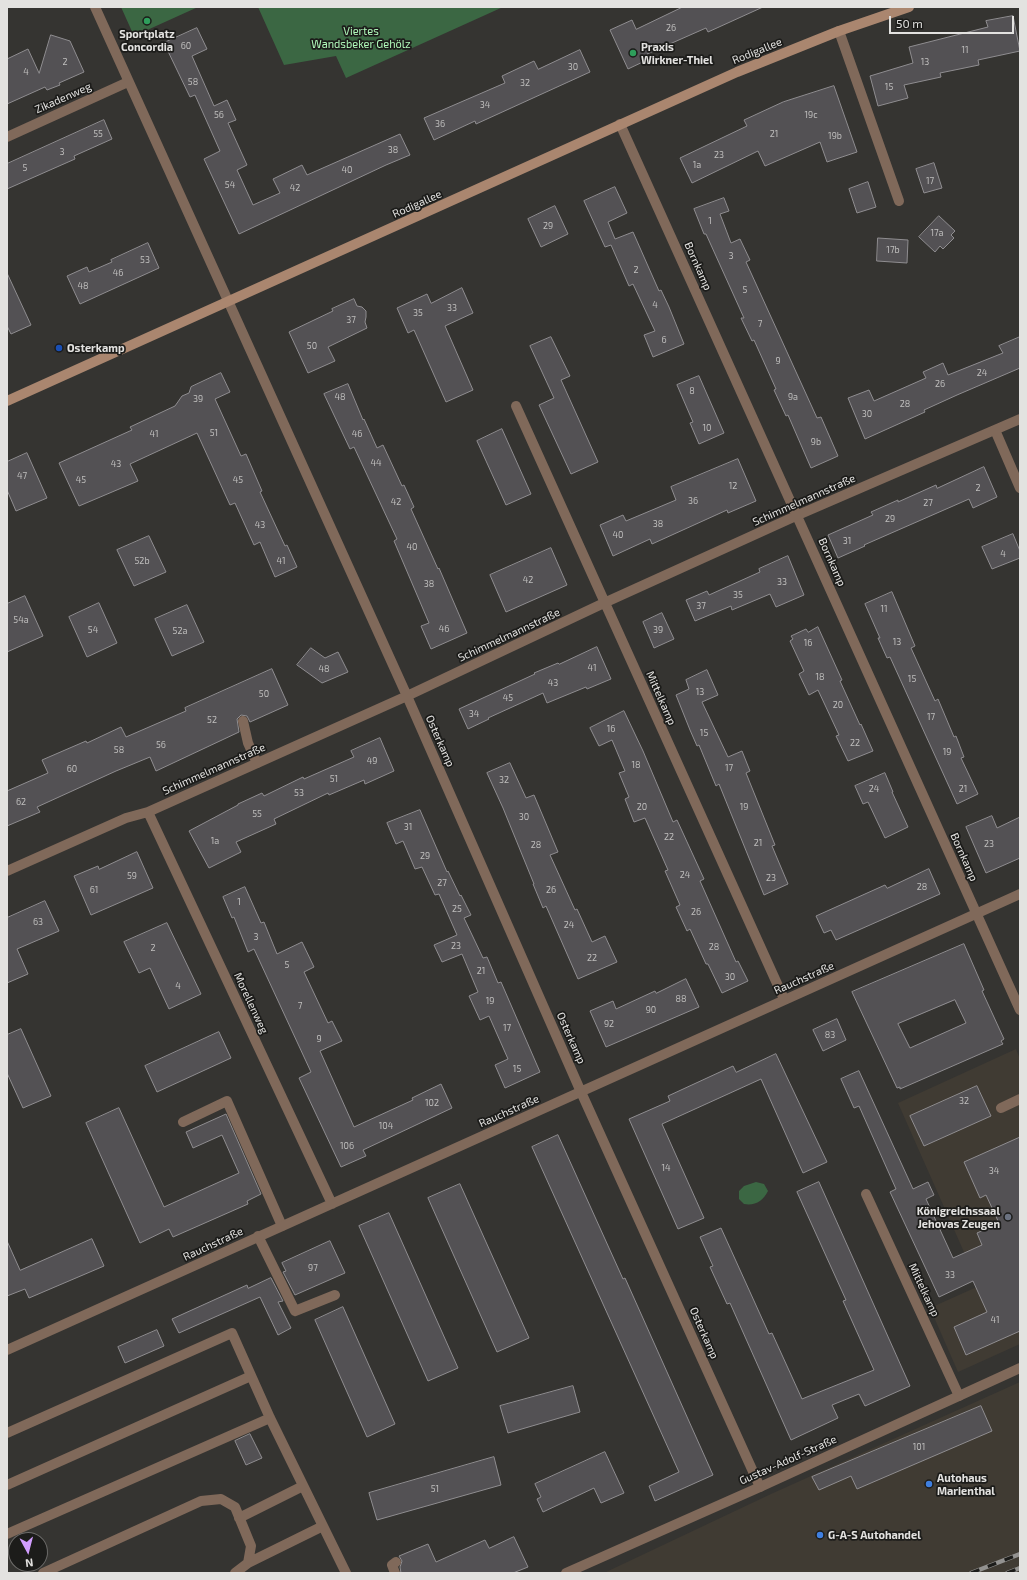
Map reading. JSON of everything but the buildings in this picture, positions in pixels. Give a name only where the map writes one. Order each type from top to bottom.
[{"type":"main road","name":"Rodigallee","points":[[7,401],[737,72],[839,31],[909,7]]},
{"type":"street","name":"Osterkamp","points":[[95,7],[407,696],[581,1092],[760,1487]]},
{"type":"street","points":[[839,31],[900,201]]},
{"type":"street","name":"Zikadenweg","points":[[7,137],[128,82]]},
{"type":"street","name":"Bornkamp","points":[[620,124],[798,515],[1020,1010]]},
{"type":"street","name":"Mittelkamp","points":[[516,406],[784,1000]]},
{"type":"street","name":"Schimmelmannstraße","points":[[7,871],[126,818],[148,812],[407,696],[604,603],[798,515],[1020,418]]},
{"type":"street","points":[[995,430],[1020,488]]},
{"type":"street","points":[[243,721],[248,743],[257,763]]},
{"type":"street","name":"Morellenweg","points":[[148,812],[332,1204]]},
{"type":"street","name":"Rauchstraße","points":[[7,1350],[1020,894]]},
{"type":"street","points":[[1001,1108],[1020,1099]]},
{"type":"street","points":[[183,1122],[227,1101],[282,1226]]},
{"type":"street","name":"Mittelkamp","points":[[866,1194],[959,1396]]},
{"type":"street","points":[[258,1236],[295,1311],[335,1295]]},
{"type":"street","points":[[7,1433],[232,1333],[270,1418],[346,1573]]},
{"type":"street","name":"Gustav-Adolf-Straße","points":[[566,1573],[760,1487],[1020,1368]]},
{"type":"street","points":[[7,1485],[251,1376]]},
{"type":"street","points":[[7,1534],[270,1418]]},
{"type":"street","points":[[239,1518],[303,1486]]},
{"type":"street","points":[[43,1573],[201,1501],[221,1499],[235,1507],[251,1546],[248,1563]]},
{"type":"street","points":[[235,1573],[248,1563],[324,1526]]},
{"type":"street","points":[[395,1573],[392,1565],[396,1562]]},
{"type":"shaded area","points":[[1016,1049],[1020,1059],[1020,1344],[958,1372],[930,1308],[979,1286],[898,1103]]},
{"type":"shaded area","points":[[1020,1382],[1020,1573],[604,1573],[771,1494]]},
{"type":"green space","name":"Sportplatz Concordia","points":[[121,7],[198,7],[134,36]]},
{"type":"green space","name":"Viertes Wandsbeker Gehölz","points":[[258,7],[503,7],[346,78],[336,56],[284,65]]},
{"type":"green space","points":[[756,1182],[764,1184],[768,1191],[764,1198],[758,1202],[744,1204],[739,1199],[739,1191],[744,1186]]},
{"type":"railway","points":[[971,1573],[1020,1554]]},
{"type":"railway","points":[[1007,1573],[1020,1568]]},
{"type":"place","name":"Sportplatz Concordia","points":[[147,21]]},
{"type":"place","name":"Praxis Wirkner-Thiel","points":[[633,53]]},
{"type":"place","name":"Osterkamp","points":[[59,348]]},
{"type":"place","name":"Königreichssaal Jehovas Zeugen","points":[[1008,1217]]},
{"type":"place","name":"Autohaus Marienthal","points":[[929,1484]]},
{"type":"place","name":"G-A-S Autohandel","points":[[820,1535]]}]
